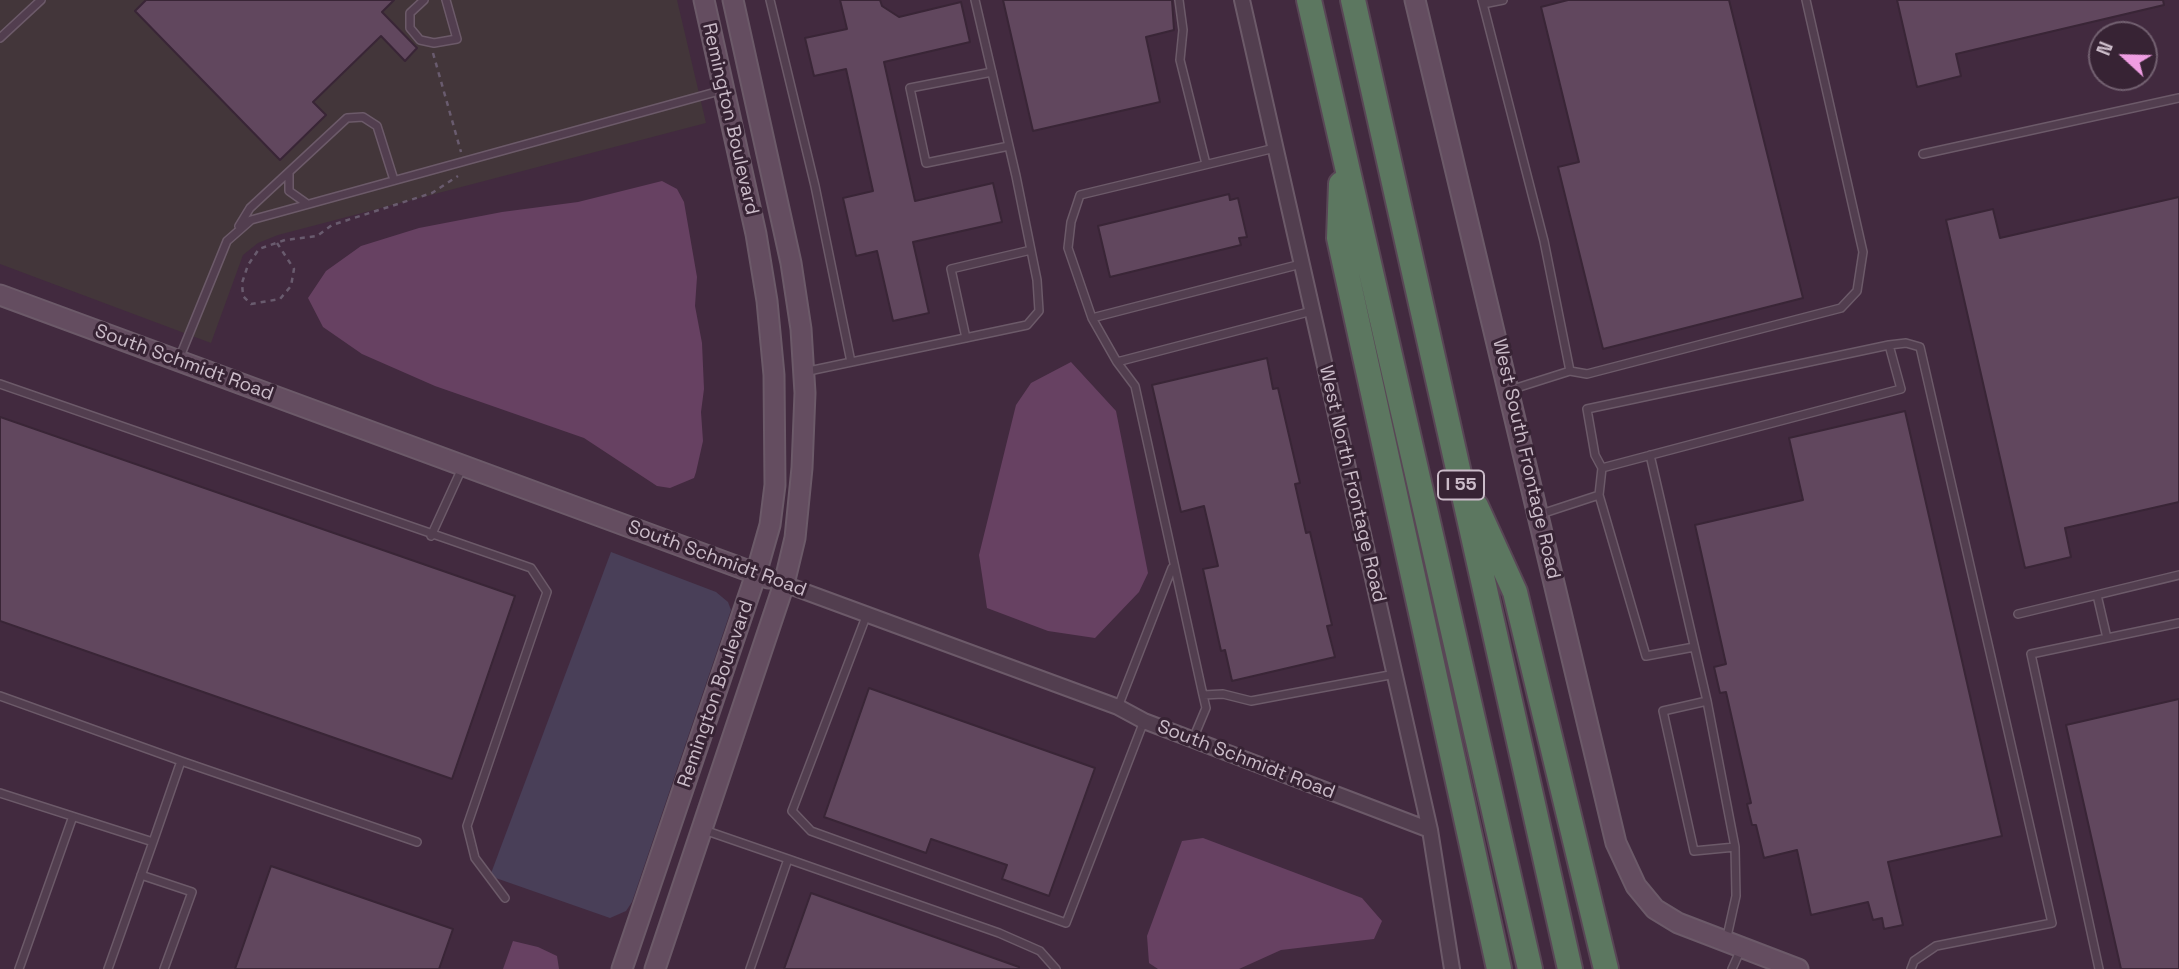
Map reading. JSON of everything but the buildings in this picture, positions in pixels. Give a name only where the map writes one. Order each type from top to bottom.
[{"type":"highway","name":"I 55","points":[[1309,0],[1530,969]]},
{"type":"highway","name":"I 55","points":[[1353,0],[1570,969]]},
{"type":"highway","points":[[1342,148],[1339,238],[1499,969]]},
{"type":"highway","points":[[1454,454],[1515,592],[1606,969]]},
{"type":"street","name":"Remington Boulevard","points":[[622,969],[757,574],[770,525],[775,485],[774,374],[767,300],[756,234],[704,0]]},
{"type":"street","name":"Remington Boulevard","points":[[655,969],[785,584],[799,506],[805,430],[803,372],[791,263],[733,0]]},
{"type":"street","name":"West North Frontage Road","points":[[1242,0],[1430,830],[1452,969]]},
{"type":"street","name":"West South Frontage Road","points":[[1415,0],[1616,843],[1636,886],[1655,909],[1678,923],[1734,945]]},
{"type":"street","name":"South Schmidt Road","points":[[0,295],[1118,707],[1144,722],[1430,830]]},
{"type":"street","points":[[1734,945],[1798,969]]},
{"type":"lane","points":[[0,38],[41,0]]},
{"type":"lane","points":[[424,0],[410,13],[410,28],[420,40],[435,43],[457,39],[446,0]]},
{"type":"lane","points":[[769,0],[815,186],[851,362]]},
{"type":"lane","points":[[803,372],[1027,325],[1039,311],[1031,250],[975,0]]},
{"type":"lane","points":[[1180,0],[1184,30],[1180,60],[1206,164]]},
{"type":"lane","points":[[1503,0],[1483,2],[1544,241],[1570,371]]},
{"type":"lane","points":[[1510,391],[1570,371],[1587,374],[1841,308],[1857,291],[1863,252],[1806,0]]},
{"type":"lane","points":[[992,72],[910,88],[926,163],[1009,146]]},
{"type":"lane","points":[[238,229],[251,220],[724,89]]},
{"type":"lane","points":[[1923,154],[2179,98]]},
{"type":"lane","points":[[179,361],[220,256],[250,208],[339,122],[355,116],[370,120],[381,133],[394,180]]},
{"type":"lane","points":[[1193,740],[1206,708],[1172,567],[1135,386],[1091,318],[1068,248],[1070,222],[1080,195],[1276,147]]},
{"type":"lane","points":[[296,164],[287,184],[294,198],[308,204]]},
{"type":"lane","points":[[966,338],[951,269],[1031,250]]},
{"type":"lane","points":[[1091,318],[1302,263]]},
{"type":"lane","points":[[1117,362],[1313,311]]},
{"type":"lane","points":[[1694,647],[1646,656],[1599,495],[1602,468],[1595,455],[1587,409],[1889,345],[1906,343],[1920,347],[2052,923],[1936,946],[1914,961],[1911,969]]},
{"type":"lane","points":[[1602,468],[1901,389],[1889,345]]},
{"type":"lane","points":[[0,384],[431,536],[531,568],[547,592],[467,826],[475,858],[505,898]]},
{"type":"lane","points":[[1650,455],[1707,701],[1735,847],[1736,896],[1732,969]]},
{"type":"lane","points":[[431,536],[464,466]]},
{"type":"lane","points":[[1539,514],[1599,495]]},
{"type":"lane","points":[[1118,707],[1172,567]]},
{"type":"lane","points":[[2018,614],[2179,575]]},
{"type":"lane","points":[[2097,595],[2107,638]]},
{"type":"lane","points":[[867,614],[792,811],[811,831],[964,889],[1066,923],[1144,722]]},
{"type":"lane","points":[[2099,969],[2031,654],[2179,623]]},
{"type":"lane","points":[[1203,695],[1223,694],[1251,701],[1395,674]]},
{"type":"lane","points":[[0,696],[417,842]]},
{"type":"lane","points":[[1707,701],[1663,711],[1694,851],[1735,847]]},
{"type":"lane","points":[[108,969],[181,761]]},
{"type":"lane","points":[[0,793],[72,819],[153,842]]},
{"type":"lane","points":[[19,969],[72,819]]},
{"type":"lane","points":[[702,829],[999,933],[1040,951],[1056,969]]},
{"type":"lane","points":[[750,969],[788,859]]},
{"type":"lane","points":[[141,875],[192,892],[164,969]]},
{"type":"path","points":[[277,243],[294,269],[291,286],[280,299],[251,304],[243,296],[242,284],[248,265],[259,250],[277,243],[317,236],[332,225],[432,193],[462,173],[463,161],[433,53],[435,43]]},
{"type":"shaded area","points":[[0,0],[677,0],[706,123],[278,235],[258,243],[243,255],[211,343],[0,264]]},
{"type":"shaded area","points":[[662,181],[677,189],[684,202],[697,277],[695,306],[702,343],[704,389],[701,412],[703,441],[694,478],[670,488],[657,486],[584,438],[435,386],[362,354],[323,327],[308,298],[326,271],[361,246],[419,228],[502,212],[578,202]]},
{"type":"shaded area","points":[[1071,362],[1116,411],[1148,573],[1139,592],[1095,638],[1048,631],[987,608],[979,555],[1016,405],[1031,383]]},
{"type":"shaded area","points":[[611,552],[716,592],[728,602],[731,610],[632,902],[626,911],[610,918],[490,876]]},
{"type":"shaded area","points":[[1203,838],[1362,898],[1382,921],[1374,939],[1281,950],[1239,969],[1158,969],[1149,963],[1147,936],[1182,841]]},
{"type":"shaded area","points":[[513,941],[538,947],[557,956],[559,969],[503,969]]}]
